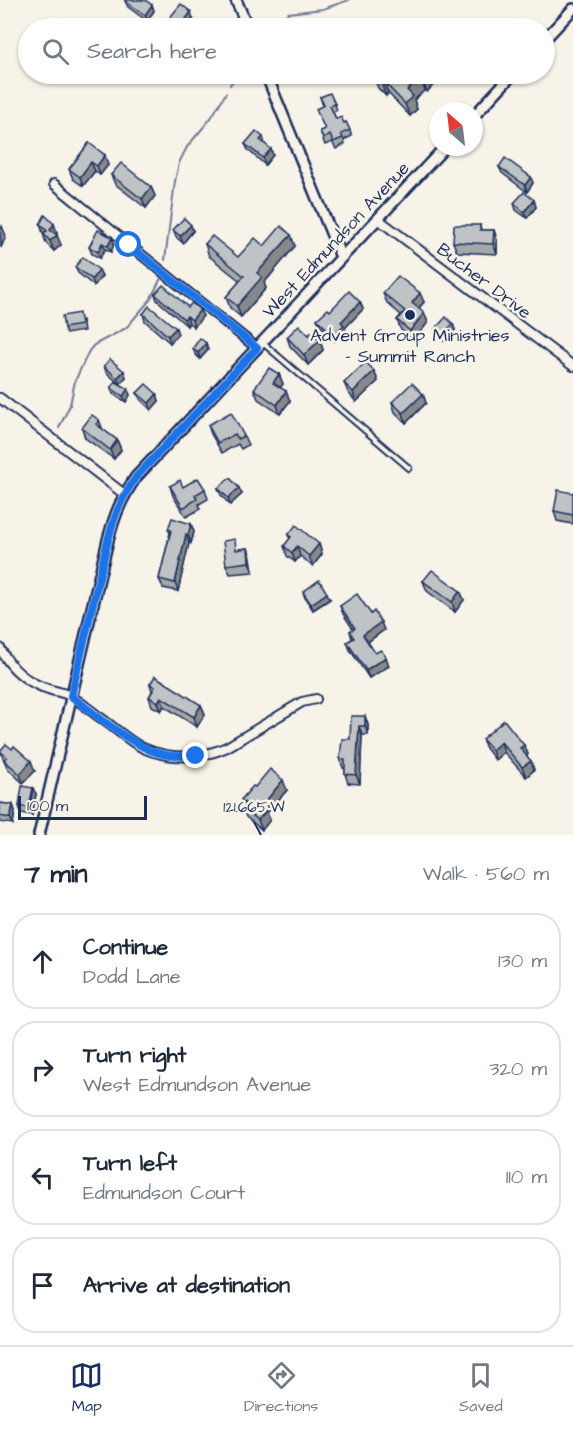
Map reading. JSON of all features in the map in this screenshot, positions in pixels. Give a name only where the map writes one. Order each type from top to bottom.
[{"type":"street","points":[[236,0],[244,18]]},
{"type":"street","points":[[555,28],[573,9]]},
{"type":"street","points":[[270,84],[341,257]]},
{"type":"street","points":[[483,106],[504,84]]},
{"type":"street","name":"West Edmundson Avenue","points":[[39,835],[108,540],[114,516],[124,494],[136,477],[437,156]]},
{"type":"street","points":[[54,184],[260,345]]},
{"type":"street","name":"Bucher Drive","points":[[378,219],[573,366]]},
{"type":"street","points":[[0,398],[124,494]]},
{"type":"street","points":[[0,648],[4,657],[19,674],[32,684],[71,696],[142,747],[174,756],[196,756],[216,752],[302,702],[316,699]]},
{"type":"lane","points":[[260,345],[409,468]]},
{"type":"building","points":[[126,0],[145,0],[152,5],[145,15]]},
{"type":"building","points":[[181,4],[191,12],[187,18],[169,18]]},
{"type":"building","points":[[386,84],[413,84],[407,90],[413,96],[405,104]]},
{"type":"building","points":[[330,93],[335,104],[330,106],[336,119],[341,117],[350,130],[341,134],[343,138],[333,142],[330,135],[323,139],[320,131],[325,129],[316,109],[324,105],[320,97]]},
{"type":"building","points":[[256,131],[263,137],[260,140],[271,149],[263,158],[245,144]]},
{"type":"building","points":[[89,143],[105,155],[97,166],[91,162],[80,177],[69,169]]},
{"type":"building","points":[[505,158],[531,177],[525,185],[499,167]]},
{"type":"building","points":[[121,163],[151,187],[142,199],[111,175]]},
{"type":"building","points":[[524,192],[534,200],[524,212],[514,203]]},
{"type":"building","points":[[45,215],[54,224],[50,230],[57,235],[50,241],[43,233],[47,231],[40,224]]},
{"type":"building","points":[[184,218],[191,225],[180,236],[173,230]]},
{"type":"building","points":[[454,225],[480,225],[480,230],[494,230],[493,244],[453,242]]},
{"type":"building","points":[[281,226],[291,235],[257,273],[262,277],[237,306],[226,297],[244,276],[205,244],[212,236],[238,257],[255,238],[264,246]]},
{"type":"building","points":[[98,230],[112,237],[108,246],[102,243],[98,252],[89,247]]},
{"type":"building","points":[[83,257],[99,270],[92,279],[75,267]]},
{"type":"building","points":[[398,276],[420,293],[412,303],[424,313],[410,331],[397,320],[405,311],[383,293]]},
{"type":"building","points":[[163,285],[188,307],[192,303],[200,310],[192,320],[187,316],[184,319],[155,294]]},
{"type":"building","points":[[349,291],[360,302],[341,322],[344,325],[333,335],[317,319],[328,309],[330,311]]},
{"type":"building","points":[[149,306],[176,328],[168,336],[143,314]]},
{"type":"building","points":[[79,313],[81,325],[64,328],[62,316]]},
{"type":"building","points":[[446,317],[453,324],[442,335],[435,329]]},
{"type":"building","points":[[299,325],[309,335],[311,332],[320,340],[304,355],[287,337]]},
{"type":"building","points":[[200,338],[206,343],[198,353],[193,348]]},
{"type":"building","points":[[110,359],[124,371],[117,378],[104,366]]},
{"type":"building","points":[[366,362],[374,371],[353,392],[344,383]]},
{"type":"building","points":[[269,368],[279,374],[273,383],[286,391],[277,405],[254,389]]},
{"type":"building","points":[[115,381],[128,389],[123,396],[111,388]]},
{"type":"building","points":[[412,383],[423,394],[403,413],[392,402]]},
{"type":"building","points":[[146,384],[157,394],[149,403],[137,393]]},
{"type":"building","points":[[231,412],[244,436],[238,439],[235,434],[218,443],[208,425]]},
{"type":"building","points":[[92,415],[99,420],[96,424],[117,440],[110,450],[82,428]]},
{"type":"building","points":[[198,478],[205,489],[195,495],[197,499],[183,508],[170,486],[180,480],[183,487]]},
{"type":"building","points":[[230,478],[239,488],[228,498],[218,488]]},
{"type":"building","points":[[558,490],[573,493],[573,515],[554,511]]},
{"type":"building","points":[[172,518],[191,524],[188,535],[186,534],[175,583],[159,579]]},
{"type":"building","points":[[296,525],[319,544],[309,556],[297,546],[292,553],[284,546],[291,537],[288,535]]},
{"type":"building","points":[[235,539],[236,550],[248,548],[249,562],[226,565],[223,541]]},
{"type":"building","points":[[432,570],[460,591],[452,602],[423,581]]},
{"type":"building","points":[[319,580],[327,593],[311,604],[303,592]]},
{"type":"building","points":[[357,594],[371,614],[374,611],[381,622],[363,635],[375,653],[381,650],[386,657],[366,670],[347,642],[354,638],[350,631],[355,628],[340,606]]},
{"type":"building","points":[[155,676],[201,705],[194,717],[161,697],[158,702],[149,697],[155,687],[150,684]]},
{"type":"building","points":[[351,716],[365,716],[365,726],[359,726],[356,775],[345,774],[345,760],[340,759],[342,739],[350,739]]},
{"type":"building","points":[[504,720],[524,745],[520,748],[531,761],[522,767],[501,742],[492,750],[482,739]]},
{"type":"building","points":[[6,744],[12,749],[14,746],[31,761],[20,774],[4,760],[7,757],[0,751]]},
{"type":"building","points":[[270,769],[283,780],[261,807],[266,811],[258,820],[242,807],[245,803],[241,800]]},
{"type":"building","points":[[22,786],[33,788],[29,808],[19,806]]},
{"type":"building","points":[[0,803],[13,805],[10,818],[0,816]]},
{"type":"waterway","points":[[283,18],[288,13],[323,9],[349,0]]},
{"type":"waterway","points":[[165,260],[179,163],[187,147],[211,118],[226,93]]},
{"type":"waterway","points":[[59,428],[70,405],[75,381],[89,351],[94,345],[126,328],[150,300],[161,278]]},
{"type":"place","name":"Advent Group Ministries - Summit Ranch","points":[[410,315]]},
{"type":"route","points":[[129,245],[257,348],[136,477],[124,494],[114,516],[71,696],[142,747],[174,756],[196,756]]}]
